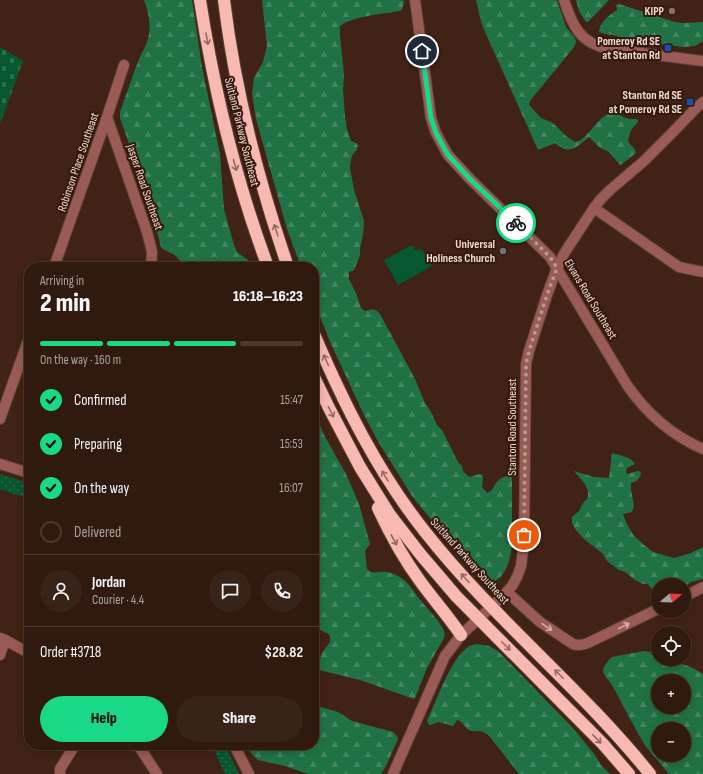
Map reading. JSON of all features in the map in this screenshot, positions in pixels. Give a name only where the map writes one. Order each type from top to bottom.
[{"type":"highway","name":"Suitland Parkway Southeast","points":[[200,0],[210,57],[226,128],[246,204],[266,262]]},
{"type":"highway","name":"Suitland Parkway Southeast","points":[[224,0],[231,46],[247,128],[270,212],[286,262]]},
{"type":"highway","name":"Suitland Parkway Southeast","points":[[319,345],[373,455],[416,521],[491,607],[600,717],[650,774]]},
{"type":"highway","points":[[319,387],[360,467],[398,547],[420,581],[461,635]]},
{"type":"highway","points":[[360,467],[390,515],[452,592],[603,744],[628,774]]},
{"type":"street","name":"Elvans Road Southeast","points":[[415,0],[431,118],[439,140],[448,155],[470,179],[550,257],[640,404],[665,427],[689,443],[703,449]]},
{"type":"street","points":[[564,0],[570,19],[575,27],[583,36],[594,44],[603,47],[703,61]]},
{"type":"street","name":"Robinson Place Southeast","points":[[56,262],[124,65]]},
{"type":"street","name":"Stanton Road Southeast","points":[[393,774],[440,666],[450,647],[478,618],[507,592],[520,570],[524,543],[526,364],[547,295],[557,268],[565,252],[600,200],[644,161],[703,102]]},
{"type":"street","name":"Jasper Road Southeast","points":[[107,117],[147,232],[152,252],[151,262]]},
{"type":"street","points":[[594,208],[678,267],[703,272]]},
{"type":"street","points":[[0,419],[24,352]]},
{"type":"street","points":[[0,464],[24,471]]},
{"type":"street","points":[[691,593],[703,587]]},
{"type":"street","points":[[507,592],[540,622],[573,644],[581,646],[651,612]]},
{"type":"street","points":[[0,655],[3,639],[24,650]]},
{"type":"street","points":[[60,774],[60,769],[72,750]]},
{"type":"street","points":[[141,750],[157,774]]},
{"type":"street","points":[[237,750],[249,774]]},
{"type":"green space","points":[[144,0],[192,0],[202,67],[220,154],[224,209],[237,252],[249,262],[182,262],[173,254],[161,247],[149,201],[120,118],[120,112],[148,38],[150,30],[148,12]]},
{"type":"green space","points":[[262,0],[403,0],[404,2],[402,10],[352,20],[340,26],[344,74],[343,91],[345,116],[351,141],[356,143],[358,146],[351,159],[350,168],[354,190],[364,221],[360,255],[354,270],[349,272],[349,279],[361,308],[365,311],[372,309],[380,314],[415,379],[425,403],[437,425],[442,430],[458,462],[462,466],[463,471],[469,477],[482,474],[482,487],[487,493],[492,490],[499,480],[512,475],[512,546],[504,573],[496,581],[491,583],[472,565],[462,547],[438,528],[412,496],[379,443],[364,415],[331,344],[319,314],[319,262],[299,262],[287,229],[256,119],[252,94],[254,78],[263,62],[267,46]]},
{"type":"green space","points":[[476,0],[557,0],[566,27],[575,38],[576,42],[574,47],[530,101],[529,105],[541,118],[553,123],[566,136],[575,142],[584,137],[600,120],[609,114],[615,113],[630,119],[636,119],[638,122],[631,130],[628,140],[636,153],[620,165],[609,152],[599,147],[589,137],[573,149],[565,149],[555,143],[538,150],[482,25]]},
{"type":"green space","points":[[576,0],[609,0],[588,22],[586,22],[579,11]]},
{"type":"green space","points":[[619,4],[675,22],[703,22],[703,41],[695,46],[684,47],[625,40],[618,36],[599,32],[603,22],[617,10],[616,5]]},
{"type":"green space","points":[[0,47],[23,61],[0,124]]},
{"type":"green space","points":[[412,245],[415,250],[422,249],[432,266],[398,285],[384,260]]},
{"type":"green space","points":[[319,423],[346,474],[359,504],[370,544],[365,551],[367,569],[374,572],[388,572],[404,580],[436,618],[445,635],[427,668],[414,699],[360,680],[319,670],[319,661],[322,653],[330,642],[329,634],[320,630]]},
{"type":"green space","points":[[612,453],[633,461],[635,464],[627,468],[627,474],[638,471],[641,473],[638,480],[631,483],[634,506],[632,512],[623,514],[634,536],[653,552],[674,558],[691,553],[703,547],[703,579],[691,582],[691,578],[651,578],[651,588],[648,584],[643,584],[625,572],[619,570],[607,561],[603,554],[584,539],[575,529],[572,523],[572,517],[579,511],[587,499],[588,491],[585,484],[574,471],[594,477],[609,478]]},
{"type":"green space","points":[[0,474],[24,481],[24,497],[0,489]]},
{"type":"green space","points":[[477,644],[489,646],[498,651],[573,728],[595,755],[601,765],[610,774],[519,774],[490,737],[485,733],[480,731],[470,731],[457,720],[452,726],[439,722],[429,725],[427,721],[450,670],[469,646]]},
{"type":"green space","points":[[644,651],[651,652],[651,666],[688,666],[703,674],[703,774],[669,774],[659,762],[691,762],[691,722],[651,722],[651,753],[603,672],[604,666],[612,657]]},
{"type":"green space","points":[[319,706],[338,712],[352,721],[393,732],[398,739],[381,774],[308,774],[285,766],[258,760],[250,750],[319,750]]},
{"type":"green space","points":[[214,750],[227,750],[239,774],[225,774]]},
{"type":"way so far","points":[[516,223],[550,257],[557,268],[529,351],[525,369],[524,535]]},
{"type":"place","name":"KIPP","points":[[672,11]]},
{"type":"place","name":"Pomeroy Rd SE at Stanton Rd","points":[[668,48]]},
{"type":"place","name":"Stanton Rd SE at Pomeroy Rd SE","points":[[690,102]]},
{"type":"place","name":"Universal Holiness Church","points":[[503,251]]},
{"type":"route","points":[[422,51],[431,118],[436,133],[443,146],[448,155],[470,179],[516,223]]}]
